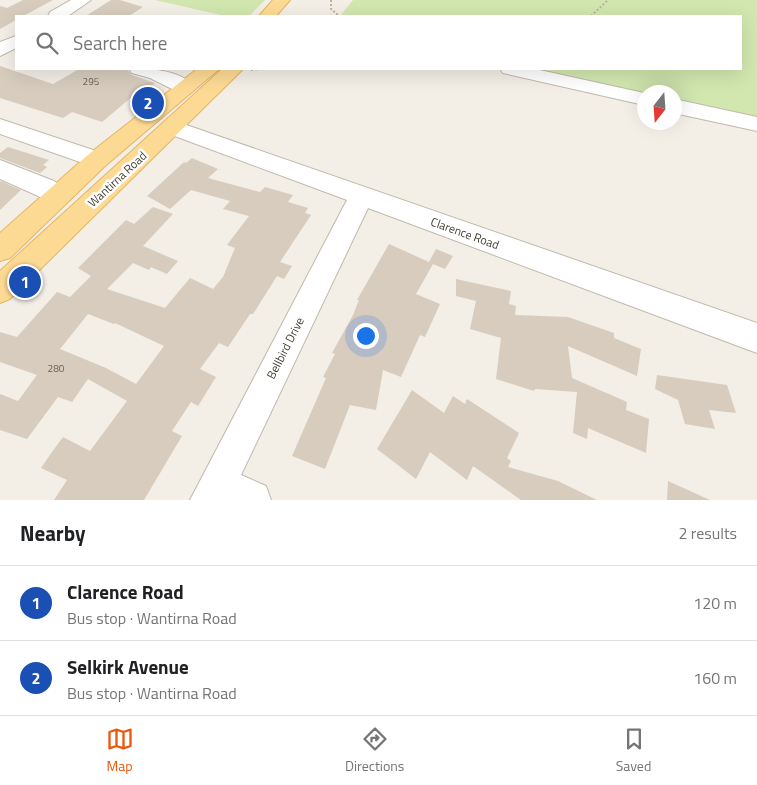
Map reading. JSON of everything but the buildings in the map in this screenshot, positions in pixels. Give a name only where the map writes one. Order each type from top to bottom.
[{"type":"main road","points":[[268,15],[282,0]]},
{"type":"main road","points":[[287,15],[299,0]]},
{"type":"main road","name":"Wantirna Road","points":[[0,290],[126,170],[185,88],[208,70]]},
{"type":"main road","name":"Wantirna Road","points":[[0,250],[97,160],[161,122],[232,70]]},
{"type":"main road","points":[[97,160],[126,170]]},
{"type":"street","points":[[58,15],[83,0]]},
{"type":"street","points":[[0,50],[15,41]]},
{"type":"street","points":[[143,70],[157,74],[185,88]]},
{"type":"street","points":[[514,70],[637,97]]},
{"type":"street","points":[[682,108],[757,124]]},
{"type":"street","name":"Clarence Road","points":[[161,122],[757,338]]},
{"type":"street","points":[[0,126],[97,160]]},
{"type":"street","points":[[2,172],[45,188],[51,192],[54,198]]},
{"type":"street","name":"Bellbird Drive","points":[[213,492],[362,196]]},
{"type":"street","points":[[213,492],[252,500]]},
{"type":"path","points":[[331,0],[331,9],[338,15]]},
{"type":"path","points":[[592,15],[608,0]]},
{"type":"green space","points":[[155,0],[265,0],[250,15],[221,15]]},
{"type":"green space","points":[[353,0],[757,0],[757,121],[682,103],[682,85],[637,85],[637,93],[530,70],[742,70],[742,15],[341,15]]},
{"type":"place","name":"Selkirk Avenue","points":[[148,103]]},
{"type":"place","name":"Clarence Road","points":[[25,282]]}]
